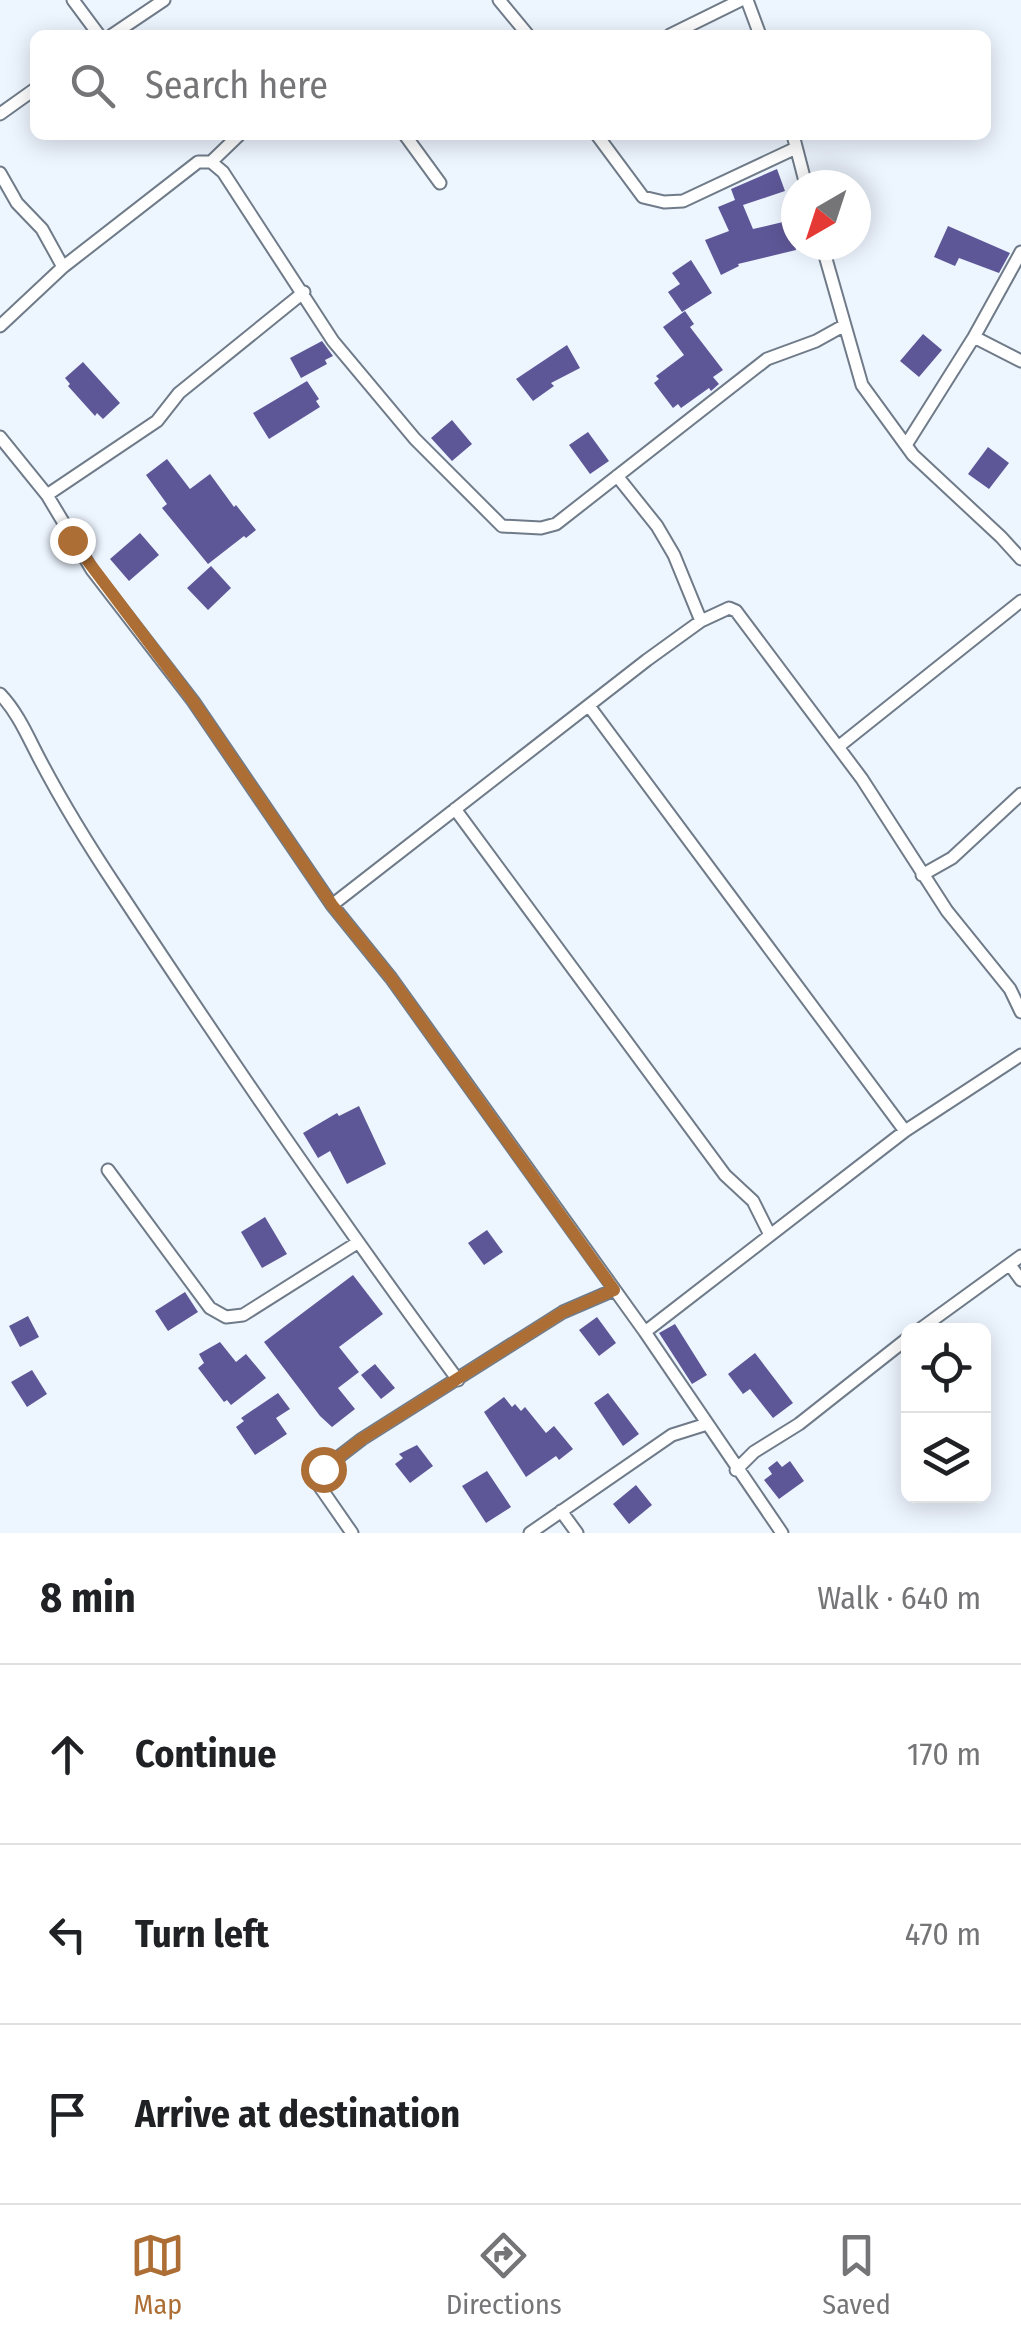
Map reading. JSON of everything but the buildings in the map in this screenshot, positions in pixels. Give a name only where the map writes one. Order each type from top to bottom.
[{"type":"street","points":[[73,0],[95,30]]},
{"type":"street","points":[[119,30],[164,0]]},
{"type":"street","points":[[499,0],[524,30]]},
{"type":"street","points":[[681,30],[744,0],[758,30]]},
{"type":"street","points":[[0,114],[30,93]]},
{"type":"street","points":[[212,162],[233,140]]},
{"type":"street","points":[[408,140],[440,183]]},
{"type":"street","points":[[600,140],[643,197],[664,202],[683,201],[794,141],[802,170]]},
{"type":"street","points":[[0,326],[62,267],[198,162],[212,162],[223,172],[304,292],[333,342],[415,440],[502,526],[541,528],[556,524],[767,359],[816,341],[843,326]]},
{"type":"street","points":[[0,172],[18,202],[42,229],[62,267]]},
{"type":"street","points":[[906,445],[1021,252]]},
{"type":"street","points":[[826,260],[862,385],[906,445],[1021,560]]},
{"type":"street","points":[[47,495],[157,421],[180,394],[304,292]]},
{"type":"street","points":[[974,336],[1021,361]]},
{"type":"street","points":[[0,437],[47,495],[92,570],[193,701],[332,905],[391,978],[782,1533]]},
{"type":"street","points":[[617,476],[657,526],[674,555],[701,621]]},
{"type":"street","points":[[838,747],[1021,601]]},
{"type":"street","points":[[332,905],[701,621],[729,608],[736,612],[862,779],[947,912],[1010,989],[1021,1012]]},
{"type":"street","points":[[0,694],[24,725],[100,862],[356,1243],[458,1380]]},
{"type":"street","points":[[589,706],[905,1131]]},
{"type":"street","points":[[922,875],[952,858],[1020,796]]},
{"type":"street","points":[[454,810],[725,1175],[753,1201],[770,1236]]},
{"type":"street","points":[[644,1332],[905,1131],[1021,1054]]},
{"type":"street","points":[[108,1170],[210,1308],[226,1317],[243,1315],[356,1243]]},
{"type":"street","points":[[929,1323],[1021,1256]]},
{"type":"street","points":[[1010,1265],[1021,1280]]},
{"type":"street","points":[[352,1533],[318,1484],[323,1469],[362,1439],[563,1312],[614,1290]]},
{"type":"street","points":[[736,1470],[754,1452],[799,1424],[901,1344]]},
{"type":"street","points":[[530,1533],[672,1435],[707,1424]]},
{"type":"street","points":[[561,1511],[577,1533]]},
{"type":"route","points":[[72,540],[193,701],[332,905],[391,978],[614,1290],[563,1312],[362,1439],[323,1469]]}]
